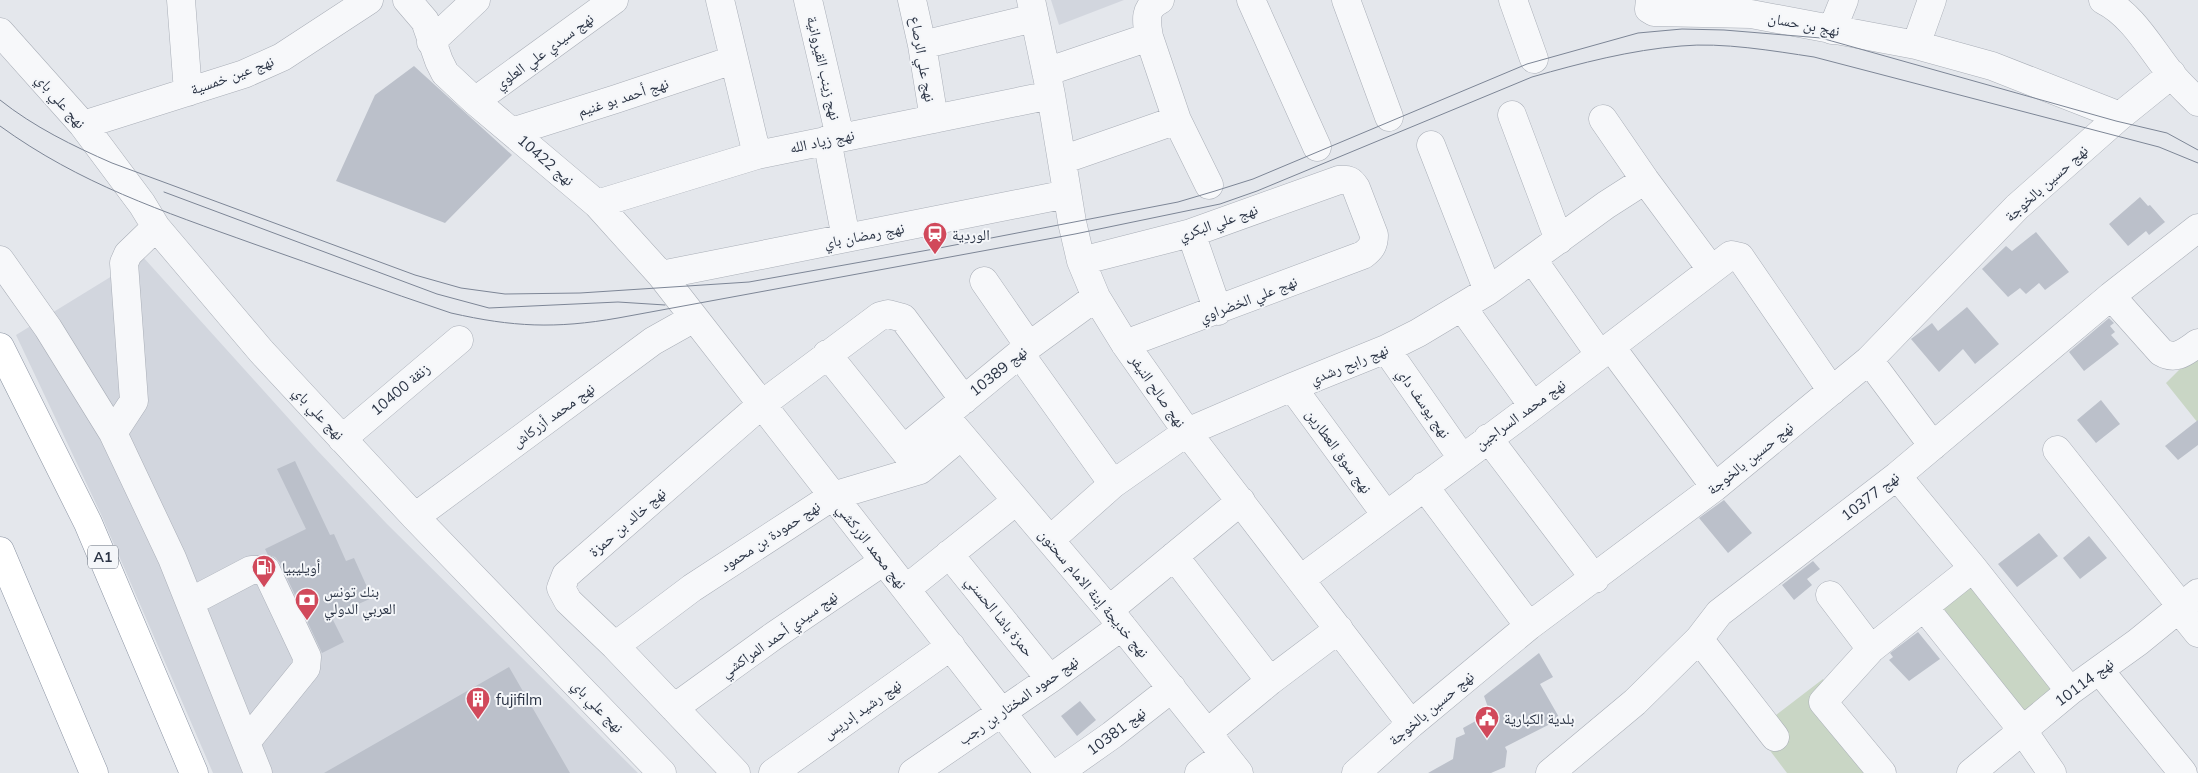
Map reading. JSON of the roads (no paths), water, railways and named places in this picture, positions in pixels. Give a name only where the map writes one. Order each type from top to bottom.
[{"type":"highway","name":"A1","points":[[0,347],[88,523],[194,773]]},
{"type":"highway","points":[[0,551],[94,773]]},
{"type":"street","points":[[181,0],[188,92]]},
{"type":"street","name":"نهج عين خمسية","points":[[83,125],[244,74],[282,57],[369,0]]},
{"type":"street","name":"نهج 10422","points":[[407,0],[422,15],[431,42],[445,73],[475,101],[597,204],[661,275],[694,318]]},
{"type":"street","points":[[431,42],[476,0]]},
{"type":"street","points":[[720,0],[757,155]]},
{"type":"street","name":"نهج زينب القيروانية","points":[[808,0],[833,138],[846,238]]},
{"type":"street","name":"نهج علي الرصاع","points":[[912,0],[922,45],[934,119]]},
{"type":"street","points":[[1160,0],[1152,4],[1147,12],[1146,21],[1149,37],[1177,120],[1208,185]]},
{"type":"street","points":[[1251,0],[1317,147]]},
{"type":"street","points":[[1346,0],[1389,118]]},
{"type":"street","points":[[1513,0],[1534,59]]},
{"type":"street","points":[[1832,30],[1844,0]]},
{"type":"street","points":[[1916,45],[1932,0]]},
{"type":"street","points":[[2103,0],[2119,10],[2129,20],[2172,74],[2198,102]]},
{"type":"street","name":"نهج بن حسان","points":[[1649,3],[1650,12],[1753,7],[1832,30],[1916,45],[1992,66],[2120,116]]},
{"type":"street","name":"نهج سيدي علي العلوي","points":[[475,101],[596,4]]},
{"type":"street","points":[[922,45],[1033,9]]},
{"type":"street","name":"نهج صالح النيفر","points":[[1033,9],[1049,83],[1067,194],[1081,262],[1096,297],[1125,344],[1187,432],[1411,724]]},
{"type":"street","name":"نهج علي باي","points":[[0,32],[83,125],[142,204],[156,227],[261,351],[415,517],[662,773]]},
{"type":"street","name":"نهج زياد الله","points":[[597,204],[757,155],[833,138],[934,119],[1049,83],[1149,37]]},
{"type":"street","name":"نهج أحمد بو غنيم","points":[[512,132],[733,60]]},
{"type":"street","name":"نهج حسين بالخوجة","points":[[1356,773],[1411,724],[1529,626],[1595,579],[1715,487],[1869,360],[2017,207],[2120,116],[2172,74]]},
{"type":"street","points":[[1512,115],[1559,240]]},
{"type":"street","points":[[1603,118],[1645,180],[1711,269]]},
{"type":"street","points":[[1062,160],[1177,120]]},
{"type":"street","points":[[1431,145],[1488,291]]},
{"type":"street","name":"نهج علي البكري","points":[[1081,262],[1191,233],[1339,180],[1348,179],[1352,182],[1374,235],[1374,243],[1370,250]]},
{"type":"street","name":"نهج رابح رشدي","points":[[1050,540],[1112,484],[1187,432],[1292,386],[1386,349],[1488,291],[1606,205],[1645,180]]},
{"type":"street","name":"نهج رمضان باي","points":[[661,275],[1067,194]]},
{"type":"street","points":[[113,433],[134,401],[124,263],[128,254],[156,227]]},
{"type":"street","name":"نهج 10377","points":[[1550,773],[1635,702],[1699,639],[1719,613],[1897,476],[2111,296],[2198,228]]},
{"type":"street","points":[[1191,233],[1218,311]]},
{"type":"street","name":"نهج علي الخضراوي","points":[[1125,344],[1218,311],[1363,255],[1370,250]]},
{"type":"street","name":"نهج محمد السراجين","points":[[1301,579],[1731,255],[1740,257],[1832,390]]},
{"type":"street","points":[[0,260],[48,328],[113,433],[172,558],[247,741],[258,773]]},
{"type":"street","points":[[1533,260],[1715,487]]},
{"type":"street","points":[[984,281],[1024,350],[1112,484]]},
{"type":"street","points":[[2111,296],[2166,355],[2180,356],[2198,343]]},
{"type":"street","name":"نهج 10389","points":[[957,417],[1024,350],[1096,297]]},
{"type":"street","points":[[1462,307],[1533,406]]},
{"type":"street","name":"نهج خالد بن حمزة","points":[[736,773],[615,646],[568,601],[561,588],[562,581],[566,575],[761,405],[827,354],[880,316],[888,314],[903,318]]},
{"type":"street","name":"نهج محمد الزركشي","points":[[694,318],[1049,773]]},
{"type":"street","name":"نهج محمد أزركاش","points":[[415,517],[653,341],[694,318]]},
{"type":"street","name":"نهج خديجة إبنة الامام سحنون","points":[[903,318],[957,417],[1016,501],[1116,618],[1232,764]]},
{"type":"street","name":"زنقة 10400","points":[[342,439],[459,340]]},
{"type":"street","name":"نهج يوسف داي","points":[[1386,349],[1462,458]]},
{"type":"street","points":[[827,354],[912,460]]},
{"type":"street","points":[[1869,360],[1933,446]]},
{"type":"street","name":"نهج سوق العطارين","points":[[1292,386],[1386,514]]},
{"type":"street","name":"نهج حمودة بن محمود","points":[[615,646],[692,588],[833,496],[912,460],[957,417]]},
{"type":"street","points":[[1488,438],[1595,579]]},
{"type":"street","points":[[2057,450],[2186,602],[2198,633]]},
{"type":"street","points":[[1897,476],[2070,690]]},
{"type":"street","points":[[1424,486],[1529,626]]},
{"type":"street","points":[[906,589],[1016,501]]},
{"type":"street","name":"نهج حمود المختار بن رجب","points":[[913,773],[1050,679],[1116,618],[1174,556],[1241,501]]},
{"type":"street","name":"حمزة باشا الحسني","points":[[949,554],[1050,679]]},
{"type":"street","points":[[1174,556],[1270,681]]},
{"type":"street","name":"نهج سيدي أحمد المراكشي","points":[[674,708],[775,635],[884,561]]},
{"type":"street","points":[[1882,773],[1823,702],[1871,649],[1973,568]]},
{"type":"street","points":[[190,602],[251,570],[266,570],[307,657],[306,668],[247,741]]},
{"type":"street","points":[[1830,595],[1871,649]]},
{"type":"street","name":"نهج 10114","points":[[1971,773],[2070,690],[2100,671],[2186,602]]},
{"type":"street","points":[[1924,607],[2023,731],[2052,773]]},
{"type":"street","points":[[1207,733],[1270,681],[1339,629]]},
{"type":"street","points":[[1699,639],[1775,737]]},
{"type":"street","name":"نهج رشيد إدريس","points":[[773,773],[951,646]]},
{"type":"street","points":[[2100,671],[2183,773]]},
{"type":"street","name":"نهج 10381","points":[[1058,773],[1112,735],[1172,688]]},
{"type":"street","points":[[1199,773],[1232,764]]},
{"type":"tram line","points":[[0,100],[26,119],[54,135],[112,163],[415,275],[461,288],[505,294],[580,293],[749,282],[1178,202],[1253,179],[1527,64],[1638,33],[1682,29],[1724,30],[1821,38],[2116,121],[2167,133],[2198,150]]},
{"type":"tram line","points":[[0,126],[60,164],[91,180],[187,220],[451,313],[514,324],[534,325],[574,324],[618,318],[1075,234],[1220,204],[1257,191],[1532,77],[1606,58],[1681,46],[1731,46],[1814,57],[2159,147],[2198,163]]},
{"type":"tram line","points":[[164,192],[437,294],[489,308],[618,302],[665,305]]},
{"type":"place","name":"الوردية","points":[[935,255]]},
{"type":"place","name":"أويليبيا","points":[[264,588]]},
{"type":"place","name":"بنك تونس العربي الدولي","points":[[307,621]]},
{"type":"place","name":"fujifilm","points":[[478,720]]},
{"type":"place","name":"بلدية الكبارية","points":[[1487,739]]}]
